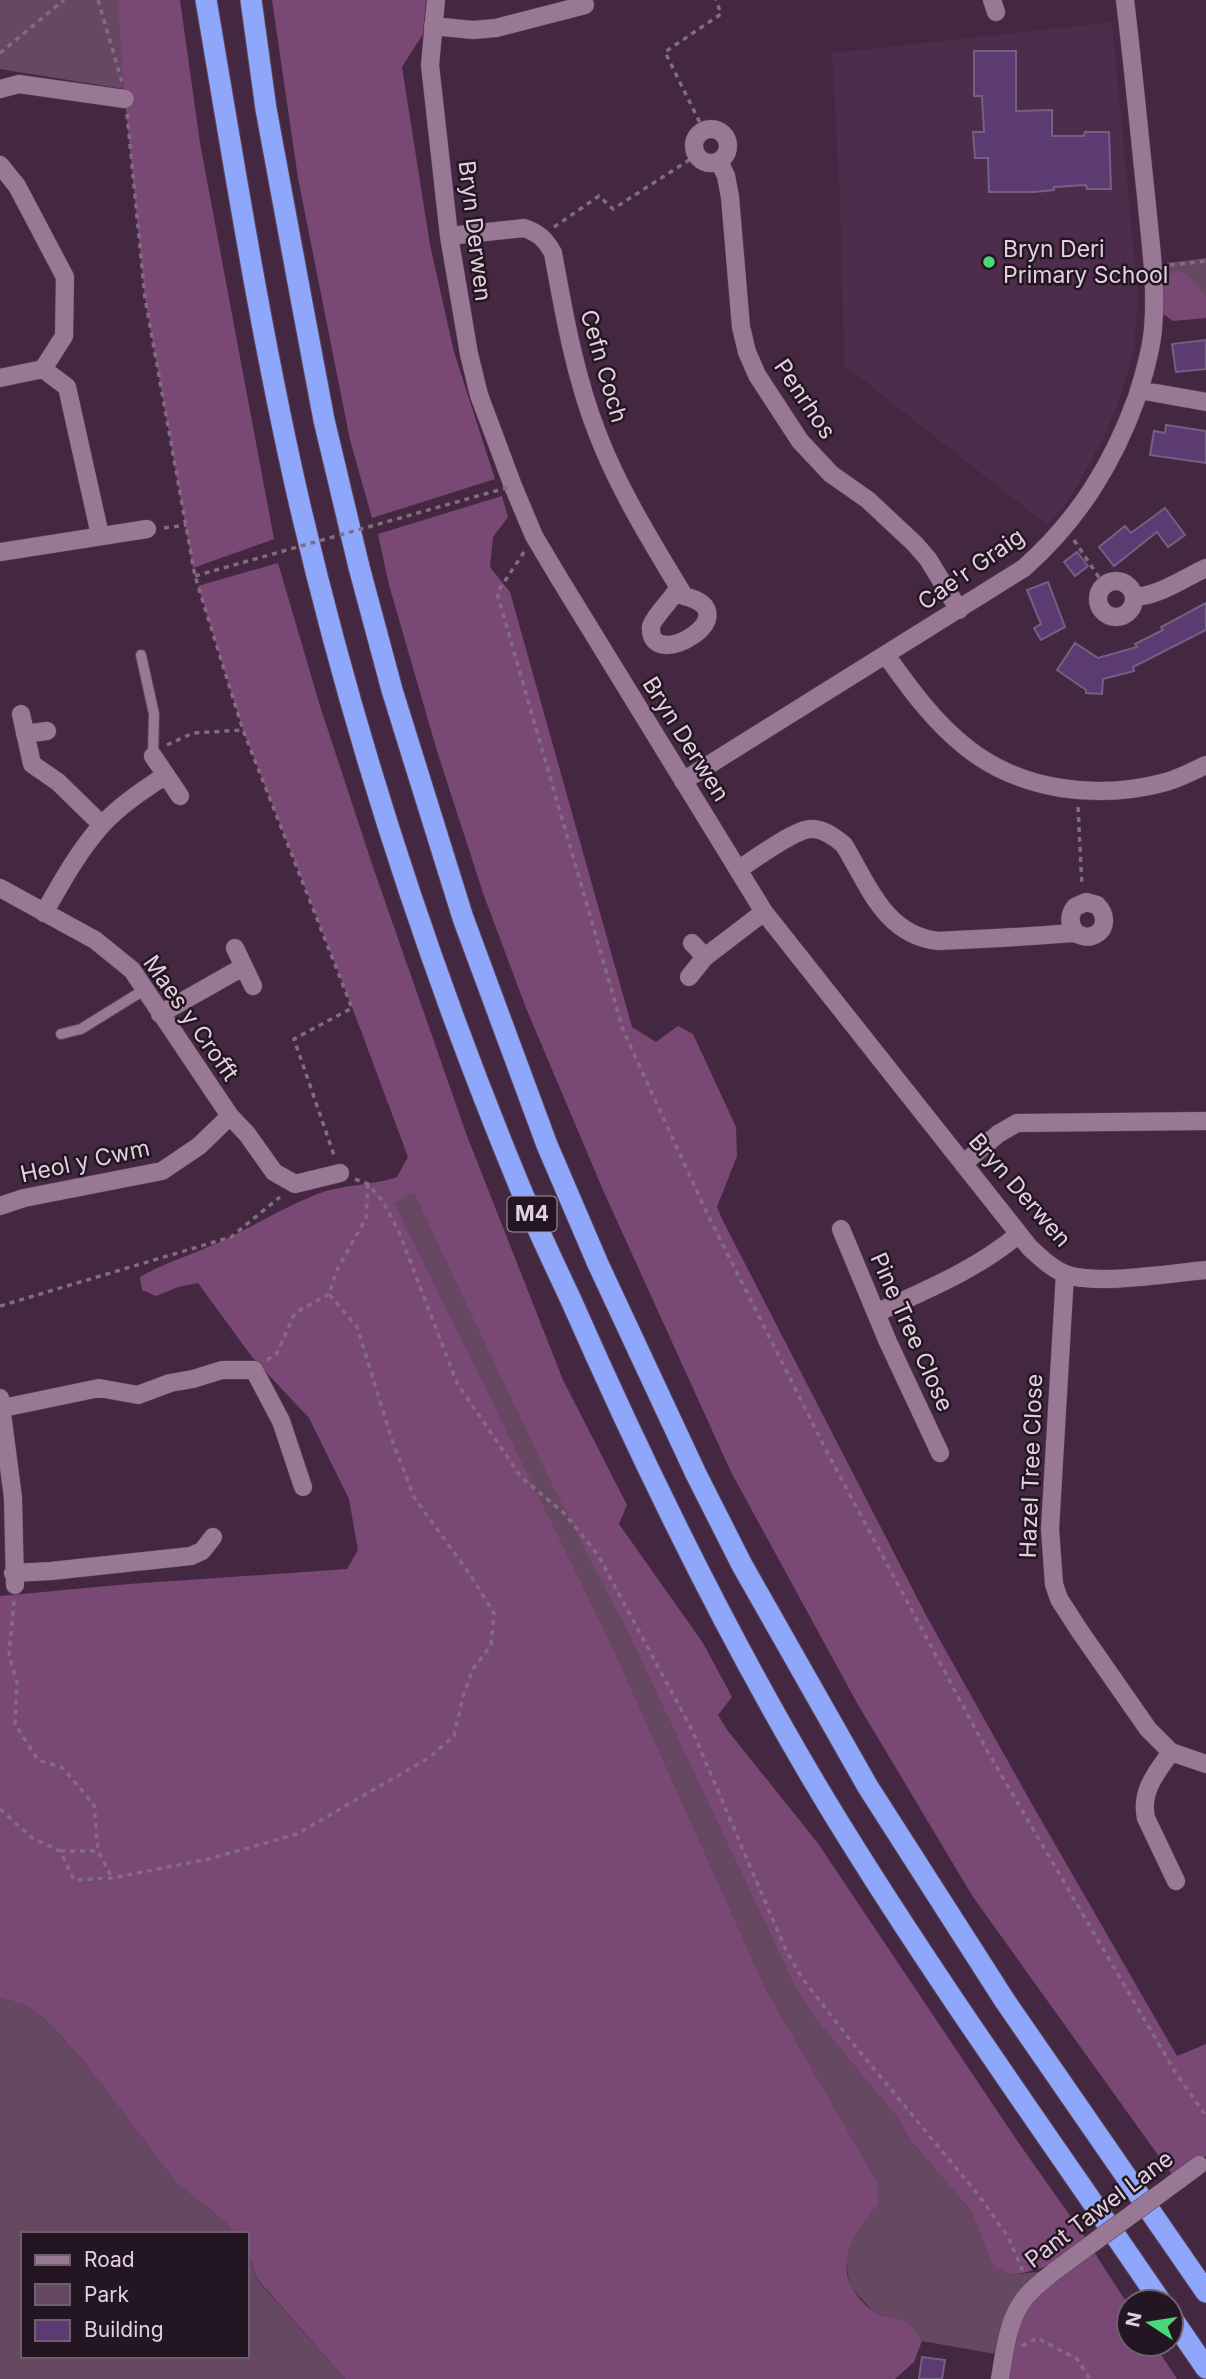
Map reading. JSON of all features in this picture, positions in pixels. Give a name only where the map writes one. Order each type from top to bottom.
[{"type":"highway","name":"M4","points":[[206,0],[246,233],[283,423],[324,601],[380,801],[425,938],[520,1187],[608,1386],[666,1505],[763,1690],[830,1806],[963,2013],[1151,2288]]},
{"type":"highway","name":"M4","points":[[251,0],[266,109],[324,421],[359,567],[392,690],[463,918],[547,1145],[598,1264],[696,1474],[742,1565],[855,1764],[1005,2001],[1206,2292]]},
{"type":"highway","points":[[1185,2337],[1206,2368]]},
{"type":"street","name":"Bryn Derwen","points":[[436,0],[430,65],[449,236],[468,354],[479,395],[534,536],[764,912],[1019,1234],[1042,1259],[1065,1274],[1087,1279],[1206,1270]]},
{"type":"street","name":"Cae'r Graig","points":[[683,781],[1024,568],[1080,509],[1107,467],[1139,390],[1153,330],[1153,276],[1125,0]]},
{"type":"street","points":[[433,26],[496,29],[585,5]]},
{"type":"street","points":[[0,89],[19,84],[125,99]]},
{"type":"street","points":[[715,130],[727,141],[727,153],[719,161],[709,163],[696,155],[694,144],[704,131],[715,130]]},
{"type":"street","name":"Penrhos","points":[[719,161],[726,176],[730,197],[741,327],[747,352],[757,375],[800,441],[831,474],[868,500],[915,544],[928,559],[959,610]]},
{"type":"street","points":[[0,165],[17,186],[65,277],[64,337],[43,369],[0,378]]},
{"type":"street","points":[[449,236],[524,228],[541,236]]},
{"type":"street","name":"Cefn Coch","points":[[541,236],[552,253],[570,340],[597,433],[623,490],[679,587]]},
{"type":"street","points":[[43,369],[67,387],[100,535]]},
{"type":"street","points":[[1139,390],[1206,402]]},
{"type":"street","points":[[0,552],[147,529]]},
{"type":"street","points":[[1134,597],[1145,597],[1206,568]]},
{"type":"street","points":[[1114,581],[1125,583],[1133,591],[1134,597],[1127,613],[1110,615],[1101,607],[1099,595],[1104,586],[1114,581]]},
{"type":"street","points":[[886,655],[929,713],[968,749],[1025,778],[1054,787],[1094,792],[1168,781],[1206,765]]},
{"type":"street","points":[[20,714],[32,764],[58,782],[102,825]]},
{"type":"street","points":[[25,734],[47,732]]},
{"type":"street","points":[[153,756],[180,796]]},
{"type":"street","points":[[44,913],[71,865],[102,825],[133,797],[166,775]]},
{"type":"street","points":[[738,870],[797,833],[810,829],[824,831],[844,845],[884,911],[894,924],[909,934],[938,941],[1076,933]]},
{"type":"street","name":"Maes y Crofft","points":[[0,888],[95,940],[132,970],[230,1116]]},
{"type":"street","points":[[1083,902],[1097,905],[1104,915],[1104,923],[1098,933],[1093,936],[1076,933],[1070,923],[1075,907],[1083,902]]},
{"type":"street","points":[[689,976],[705,957],[764,912]]},
{"type":"street","points":[[692,943],[705,957]]},
{"type":"street","points":[[234,948],[253,986]]},
{"type":"street","points":[[160,1014],[243,967]]},
{"type":"street","points":[[230,1116],[247,1134],[274,1172],[295,1184],[340,1173]]},
{"type":"street","name":"Heol y Cwm","points":[[0,1206],[24,1198],[162,1171],[199,1146],[230,1116]]},
{"type":"street","points":[[963,1164],[998,1134],[1017,1123],[1206,1121]]},
{"type":"street","name":"Pine Tree Close","points":[[841,1229],[940,1453]]},
{"type":"street","points":[[876,1313],[965,1272],[1019,1234]]},
{"type":"street","name":"Hazel Tree Close","points":[[1065,1274],[1050,1529],[1054,1584],[1059,1599],[1133,1709],[1160,1743],[1171,1752],[1206,1764]]},
{"type":"street","points":[[213,1537],[202,1551],[191,1556],[51,1571],[14,1579],[12,1498],[1,1403],[99,1388],[138,1395],[168,1376],[194,1379],[222,1370],[254,1370],[281,1421],[303,1487]]},
{"type":"street","points":[[1171,1752],[1150,1783],[1143,1807],[1176,1881]]},
{"type":"street","name":"Pant Tawel Lane","points":[[1000,2379],[1012,2323],[1020,2305],[1032,2290],[1202,2162]]},
{"type":"lane","points":[[141,655],[154,714],[153,756]]},
{"type":"lane","points":[[61,1034],[81,1029],[144,990]]},
{"type":"path","points":[[0,53],[64,0]]},
{"type":"path","points":[[98,0],[125,99],[145,299],[195,576],[243,730],[352,1008],[294,1039],[340,1173],[368,1184],[382,1200],[399,1232],[457,1383],[522,1477],[564,1513],[598,1555],[692,1730],[796,1968],[851,2041],[980,2196],[1008,2237],[1017,2262],[1032,2290]]},
{"type":"path","points":[[704,131],[665,52],[721,14],[716,0]]},
{"type":"path","points":[[541,236],[599,196],[613,209],[696,155]]},
{"type":"path","points":[[1153,276],[1171,274],[1170,265],[1206,261]]},
{"type":"path","points":[[195,576],[513,486]]},
{"type":"path","points":[[147,529],[186,526]]},
{"type":"path","points":[[1065,527],[1104,586]]},
{"type":"path","points":[[534,536],[497,593],[623,1030],[707,1213],[828,1454],[985,1747],[1174,2070],[1206,2116]]},
{"type":"path","points":[[153,756],[155,750],[193,733],[243,730]]},
{"type":"path","points":[[1077,791],[1083,902]]},
{"type":"path","points":[[0,1306],[231,1237],[295,1184]]},
{"type":"path","points":[[254,1370],[277,1353],[295,1313],[329,1294],[337,1270],[366,1218],[368,1184]]},
{"type":"path","points":[[60,1851],[74,1880],[112,1878],[209,1860],[297,1834],[430,1757],[454,1736],[463,1696],[473,1670],[491,1645],[494,1613],[414,1497],[392,1440],[357,1327],[329,1294]]},
{"type":"path","points":[[14,1579],[9,1656],[17,1682],[15,1724],[38,1760],[63,1768],[94,1805],[98,1851],[112,1878]]},
{"type":"path","points":[[0,1809],[32,1838],[60,1851],[98,1851]]},
{"type":"path","points":[[1004,2355],[1037,2338],[1077,2359],[1090,2379]]},
{"type":"shaded area","points":[[118,0],[180,0],[200,143],[274,539],[193,568],[145,298]]},
{"type":"shaded area","points":[[272,0],[426,0],[423,34],[402,67],[430,245],[454,352],[495,479],[372,518],[350,440],[298,178]]},
{"type":"shaded area","name":"Bryn Deri Primary School","points":[[1112,22],[1138,297],[1134,352],[1116,409],[1104,436],[1078,484],[1047,525],[844,365],[840,202],[832,53]]},
{"type":"shaded area","points":[[1176,271],[1186,274],[1206,296],[1206,318],[1173,321],[1162,313],[1160,295],[1163,280]]},
{"type":"shaded area","points":[[502,496],[508,517],[493,537],[490,567],[510,592],[632,1027],[656,1042],[678,1026],[693,1034],[736,1127],[737,1156],[717,1207],[722,1219],[927,1617],[1177,2056],[1206,2044],[1206,2156],[1173,2176],[973,1897],[857,1703],[731,1472],[603,1190],[526,1008],[483,893],[437,751],[389,585],[378,534]]},
{"type":"shaded area","points":[[278,563],[320,706],[373,867],[467,1136],[563,1380],[627,1505],[619,1524],[703,1643],[732,1697],[718,1715],[728,1731],[817,1842],[1085,2237],[1072,2249],[1092,2249],[1117,2288],[1115,2288],[1115,2358],[1163,2358],[1177,2379],[1000,2379],[1012,2323],[1066,2261],[1008,2275],[992,2265],[971,2211],[914,2145],[895,2115],[814,2017],[794,1985],[626,1629],[552,1484],[414,1193],[394,1203],[609,1639],[766,1989],[878,2183],[878,2205],[851,2245],[847,2272],[859,2298],[873,2311],[904,2322],[916,2332],[922,2341],[914,2362],[895,2379],[345,2379],[258,2280],[248,2253],[248,2232],[234,2232],[226,2222],[178,2185],[85,2063],[51,2025],[28,2006],[0,1998],[0,1596],[347,1569],[358,1550],[349,1499],[309,1418],[252,1357],[198,1283],[156,1296],[142,1290],[140,1277],[317,1194],[397,1177],[408,1157],[243,730],[198,586]]},
{"type":"green space","points":[[0,0],[120,0],[124,89],[0,69]]},
{"type":"green space","points":[[1206,258],[1206,310],[1170,315],[1167,263]]},
{"type":"green space","points":[[414,1193],[626,1629],[794,1985],[814,2017],[895,2115],[914,2145],[971,2211],[992,2265],[1008,2275],[1056,2270],[1001,2355],[922,2341],[908,2324],[874,2312],[850,2287],[846,2262],[851,2241],[863,2221],[878,2205],[878,2183],[766,1989],[609,1639],[393,1203]]},
{"type":"green space","points":[[0,1998],[28,2006],[51,2025],[85,2063],[178,2185],[226,2222],[234,2232],[21,2232],[21,2358],[248,2358],[248,2253],[258,2281],[345,2379],[0,2379]]},
{"type":"building","points":[[974,51],[1016,51],[1016,111],[1052,110],[1052,136],[1084,136],[1085,132],[1109,132],[1111,189],[1087,189],[1086,185],[1054,187],[1054,190],[1034,192],[989,192],[988,158],[975,158],[973,132],[984,132],[982,96],[974,96]]},
{"type":"building","points":[[1206,340],[1206,369],[1176,372],[1172,344]]},
{"type":"building","points":[[1166,425],[1206,431],[1206,463],[1150,455],[1154,431],[1165,433]]},
{"type":"building","points":[[1165,508],[1185,535],[1168,547],[1157,532],[1114,566],[1099,547],[1125,526],[1131,533]]},
{"type":"building","points":[[1077,552],[1088,566],[1075,576],[1064,562]]},
{"type":"building","points":[[1048,582],[1065,627],[1041,640],[1034,628],[1041,624],[1027,590]]},
{"type":"building","points":[[1206,603],[1206,630],[1133,667],[1134,671],[1103,679],[1102,694],[1086,693],[1086,690],[1057,670],[1075,643],[1098,658],[1137,647],[1135,644],[1163,630],[1161,627]]},
{"type":"building","points":[[922,2357],[945,2360],[942,2379],[919,2379]]},
{"type":"place","name":"Bryn Deri Primary School","points":[[989,262]]}]
